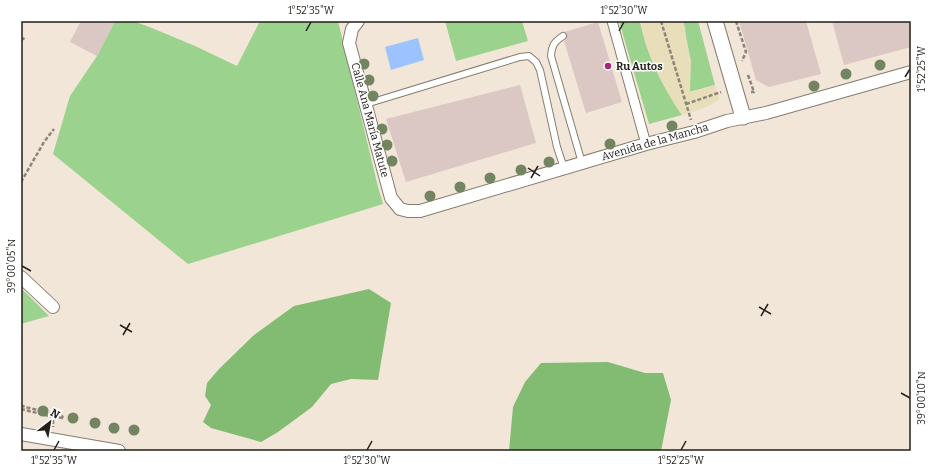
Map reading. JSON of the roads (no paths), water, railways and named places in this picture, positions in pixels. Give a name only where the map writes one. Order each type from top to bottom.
[{"type":"street","points":[[612,21],[646,144]]},
{"type":"street","points":[[716,21],[743,117]]},
{"type":"street","name":"Calle Ana María Matute","points":[[355,25],[349,43],[391,198],[400,209]]},
{"type":"street","name":"Avenida de la Mancha","points":[[400,209],[420,211],[646,144],[694,132],[727,121],[766,113],[911,72]]},
{"type":"street","points":[[21,277],[53,307]]},
{"type":"street","points":[[23,433],[119,451]]},
{"type":"lane","points":[[563,36],[556,41],[551,48],[551,56],[582,163]]},
{"type":"lane","points":[[366,104],[520,57],[529,56],[536,62],[540,70],[557,147],[564,168]]},
{"type":"water","points":[[418,38],[424,60],[391,70],[385,47]]},
{"type":"place","name":"Ru Autos","points":[[608,66]]}]
